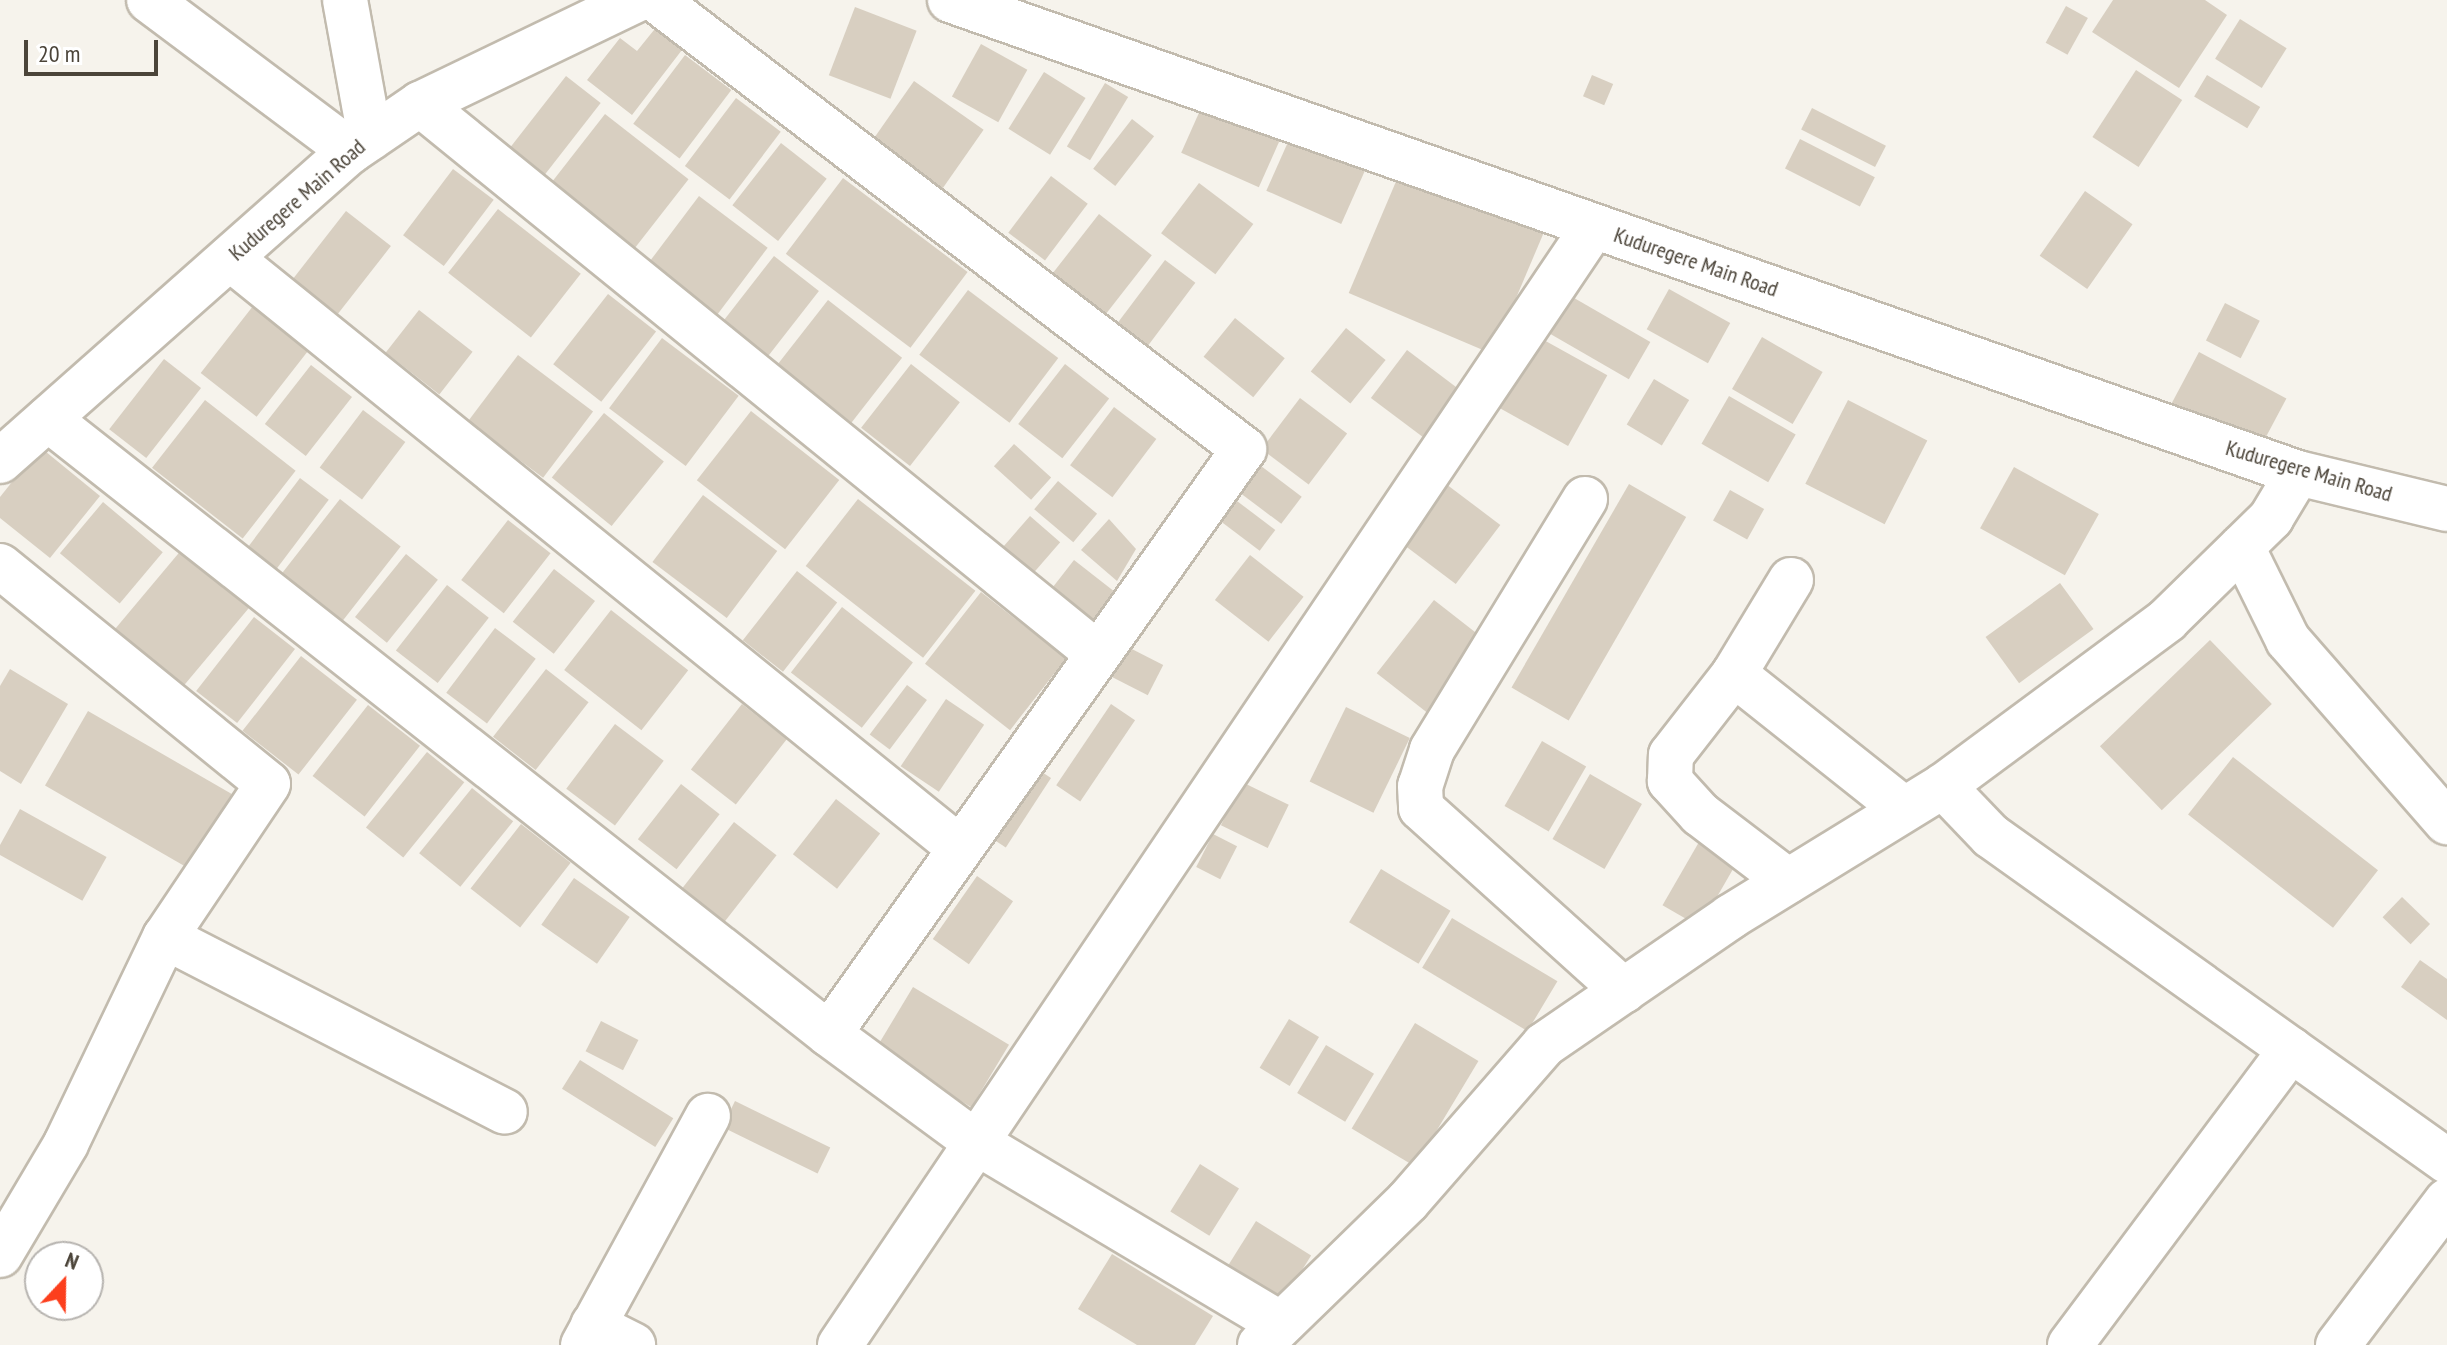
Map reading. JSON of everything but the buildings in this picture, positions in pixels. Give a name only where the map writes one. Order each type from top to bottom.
[{"type":"street","points":[[149,0],[360,144]]},
{"type":"street","points":[[345,0],[360,144]]},
{"type":"street","name":"Kuduregere Main Road","points":[[0,461],[360,144],[420,104],[636,0]]},
{"type":"street","points":[[656,0],[1244,449],[829,1034]]},
{"type":"street","name":"Kuduregere Main Road","points":[[950,0],[2298,473],[2447,509]]},
{"type":"street","points":[[420,104],[1098,654]]},
{"type":"street","points":[[840,1345],[974,1141],[1594,226]]},
{"type":"street","points":[[230,258],[960,848]]},
{"type":"street","points":[[48,419],[829,1034],[974,1141],[1270,1335],[1408,1201],[1544,1045],[1788,881],[1943,786],[2167,620],[2271,518],[2298,473]]},
{"type":"street","points":[[1585,499],[1432,750],[1420,786],[1421,808],[1624,991]]},
{"type":"street","points":[[2242,547],[2288,640],[2447,822]]},
{"type":"street","points":[[0,566],[268,784],[165,937],[66,1144],[0,1255]]},
{"type":"street","points":[[1788,881],[1700,814],[1670,781],[1671,755],[1734,674],[1791,580]]},
{"type":"street","points":[[1734,674],[1904,809]]},
{"type":"street","points":[[1943,786],[1991,836],[2447,1161]]},
{"type":"street","points":[[165,937],[505,1112]]},
{"type":"street","points":[[2070,1345],[2291,1050]]},
{"type":"street","points":[[633,1345],[588,1335],[708,1116]]},
{"type":"street","points":[[2338,1345],[2447,1201]]}]
